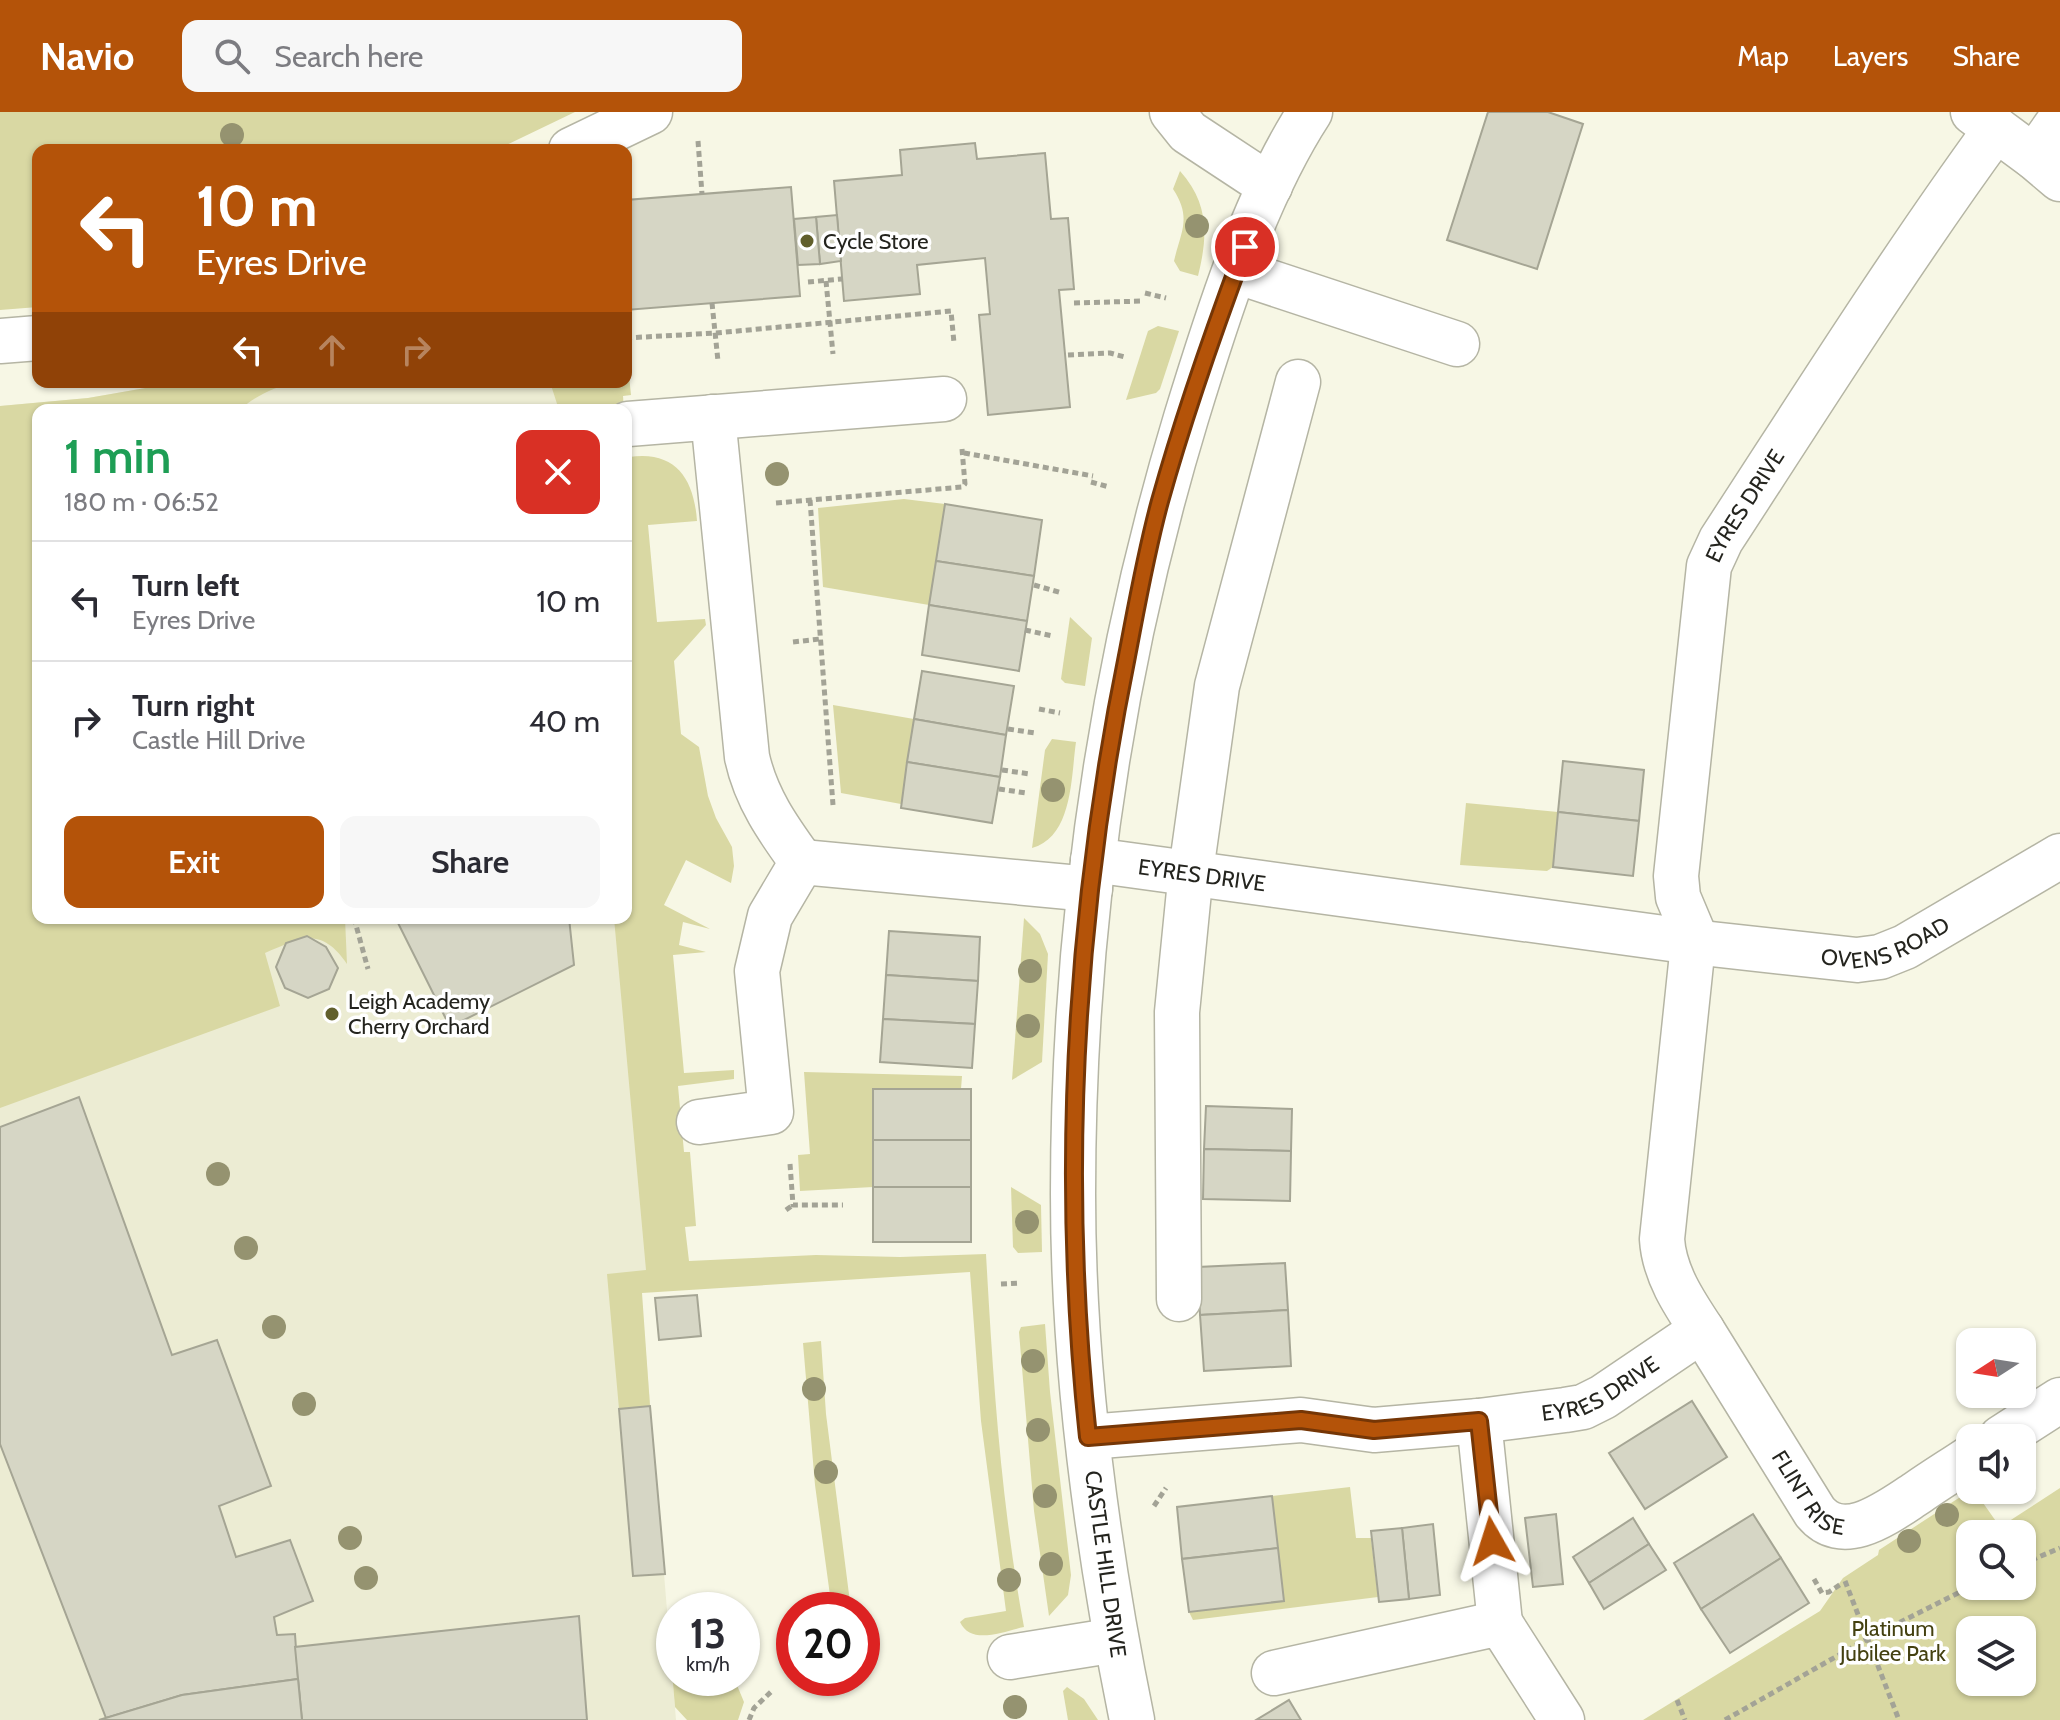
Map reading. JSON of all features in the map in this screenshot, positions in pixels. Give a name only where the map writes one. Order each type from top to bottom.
[{"type":"street","points":[[583,144],[650,112]]},
{"type":"street","points":[[1172,112],[1188,132],[1270,186]]},
{"type":"street","name":"CASTLE HILL DRIVE","points":[[1132,1720],[1116,1640],[1081,1369],[1073,1198],[1077,1031],[1091,874],[1113,722],[1160,501],[1198,377],[1236,271],[1282,159],[1310,112]]},
{"type":"street","points":[[1984,121],[2047,168],[2060,120]]},
{"type":"street","name":"EYRES DRIVE","points":[[1088,1437],[1301,1420],[1374,1430],[1479,1421],[1583,1407],[1640,1374],[1702,1330],[1677,1290],[1662,1239],[1693,942],[1692,930],[1678,897],[1676,876],[1703,605],[1711,560],[1721,540],[1910,251],[1984,121]]},
{"type":"street","points":[[1236,271],[1457,344]]},
{"type":"street","points":[[0,341],[32,338]]},
{"type":"street","points":[[1179,1299],[1177,1012],[1191,871],[1217,686],[1298,382]]},
{"type":"street","points":[[632,424],[944,399]]},
{"type":"street","points":[[699,1122],[771,1112],[757,971],[770,916],[802,862],[769,817],[755,787],[747,757],[713,417]]},
{"type":"street","name":"OVENS ROAD","points":[[1693,942],[1857,960],[1880,957],[1922,938],[2060,856]]},
{"type":"street","name":"EYRES DRIVE","points":[[802,862],[1091,874],[1191,871],[1693,942]]},
{"type":"street","name":"FLINT RISE","points":[[1702,1330],[1823,1521],[1840,1526],[1871,1521],[1956,1467]]},
{"type":"street","points":[[2023,1424],[2060,1400]]},
{"type":"street","points":[[1479,1421],[1500,1623],[1562,1720]]},
{"type":"street","points":[[1274,1673],[1500,1623]]},
{"type":"street","points":[[1010,1657],[1116,1640]]},
{"type":"path","points":[[698,141],[702,194]]},
{"type":"path","points":[[808,282],[842,279]]},
{"type":"path","points":[[826,281],[838,407]]},
{"type":"path","points":[[1074,303],[1143,301]]},
{"type":"path","points":[[712,303],[716,333]]},
{"type":"path","points":[[1068,355],[1110,353],[1125,357]]},
{"type":"path","points":[[963,453],[1093,476]]},
{"type":"path","points":[[810,500],[833,813]]},
{"type":"path","points":[[1034,585],[1062,593]]},
{"type":"path","points":[[1025,630],[1053,636]]},
{"type":"path","points":[[1008,729],[1035,733]]},
{"type":"path","points":[[1002,770],[1030,774]]},
{"type":"path","points":[[999,789],[1026,793]]},
{"type":"path","points":[[356,924],[368,969]]},
{"type":"path","points":[[790,1155],[793,1205]]},
{"type":"path","points":[[786,1210],[793,1205],[843,1205]]},
{"type":"path","points":[[2036,1558],[2060,1548]]},
{"type":"path","points":[[1725,1720],[1867,1639],[1956,1594]]},
{"type":"path","points":[[1867,1639],[1899,1720]]},
{"type":"path","points":[[749,1720],[754,1708],[773,1690]]},
{"type":"path","points":[[1677,1700],[1685,1720]]},
{"type":"path","points":[[1739,1712],[1742,1720]]},
{"type":"shaded area","name":"Leigh Academy Cherry Orchard","points":[[146,388],[612,388],[613,404],[32,404],[32,924],[627,924],[685,1270],[641,1293],[666,1592],[656,1592],[656,1696],[674,1696],[676,1720],[302,1720],[182,1695],[99,1720],[0,1720],[0,406],[88,398]]},
{"type":"green space","points":[[0,112],[575,112],[508,144],[32,144],[32,307],[0,310]]},
{"type":"green space","points":[[1180,171],[1196,195],[1204,220],[1198,276],[1180,271],[1174,261],[1184,217],[1173,189]]},
{"type":"green space","points":[[1158,326],[1179,331],[1160,389],[1156,393],[1126,400],[1148,331]]},
{"type":"green space","points":[[146,388],[278,388],[247,404],[32,404],[32,924],[345,924],[347,964],[328,944],[319,940],[300,940],[265,953],[280,1006],[0,1108],[0,406],[88,398]]},
{"type":"green space","points":[[552,388],[630,388],[631,395],[623,396],[624,404],[557,404]]},
{"type":"green space","points":[[645,456],[670,463],[679,470],[692,492],[697,521],[648,525],[657,622],[705,619],[706,625],[674,661],[681,734],[699,747],[708,796],[732,847],[734,866],[731,883],[686,860],[664,905],[710,929],[683,922],[679,945],[706,952],[673,955],[684,1073],[734,1070],[734,1079],[678,1086],[684,1152],[690,1152],[696,1226],[685,1227],[689,1261],[816,1255],[900,1257],[986,1254],[1004,1487],[1024,1627],[980,1635],[965,1629],[960,1622],[965,1618],[1006,1611],[981,1421],[970,1272],[642,1293],[650,1406],[619,1409],[607,1274],[646,1270],[615,924],[632,924],[632,457]]},
{"type":"green space","points":[[904,499],[945,504],[929,605],[823,587],[818,508]]},
{"type":"green space","points":[[1070,617],[1092,638],[1085,686],[1065,683],[1061,679]]},
{"type":"green space","points":[[833,705],[914,719],[901,804],[841,793]]},
{"type":"green space","points":[[1052,739],[1076,742],[1071,788],[1063,819],[1055,832],[1045,842],[1032,848],[1045,750]]},
{"type":"green space","points":[[1466,803],[1558,812],[1553,867],[1547,871],[1460,865]]},
{"type":"green space","points":[[1024,918],[1040,934],[1048,954],[1042,1062],[1012,1080]]},
{"type":"green space","points":[[804,1072],[962,1076],[961,1089],[873,1187],[800,1191],[798,1155],[810,1154]]},
{"type":"green space","points":[[1011,1187],[1041,1205],[1042,1252],[1018,1253],[1013,1247]]},
{"type":"green space","points":[[1045,1324],[1071,1575],[1068,1595],[1049,1616],[1034,1511],[1019,1332],[1021,1327]]},
{"type":"green space","points":[[821,1341],[826,1414],[849,1592],[830,1592],[815,1485],[803,1343]]},
{"type":"green space","points":[[1350,1487],[1356,1538],[1371,1538],[1378,1597],[1193,1620],[1189,1612],[1284,1601],[1272,1496]]},
{"type":"green space","name":"Platinum Jubilee Park","points":[[2060,1488],[2060,1720],[1643,1720],[1820,1611],[1843,1578],[1878,1555],[1879,1550],[1956,1500],[1956,1504],[1984,1504],[1995,1520],[1956,1520],[1956,1600],[2036,1600],[2036,1520],[2011,1520]]},
{"type":"green space","points":[[1067,1687],[1084,1699],[1098,1720],[1068,1720],[1063,1691]]},
{"type":"green space","points":[[674,1696],[742,1696],[744,1702],[738,1720],[687,1720],[675,1707]]},
{"type":"building","points":[[1488,112],[1548,112],[1583,124],[1537,269],[1447,240]]},
{"type":"building","points":[[975,143],[977,159],[1045,153],[1051,219],[1068,218],[1074,289],[1059,290],[1070,407],[988,415],[979,315],[990,314],[985,258],[917,265],[920,294],[844,301],[834,181],[902,175],[900,150]]},
{"type":"building","points":[[791,187],[800,296],[632,310],[632,200]]},
{"type":"building","points":[[837,215],[841,261],[820,264],[816,217]]},
{"type":"building","name":"Cycle Store","points":[[816,217],[820,264],[798,265],[794,219]]},
{"type":"building","points":[[945,504],[1042,520],[1034,576],[936,561]]},
{"type":"building","points":[[936,561],[1034,576],[1027,621],[929,605]]},
{"type":"building","points":[[929,605],[1027,621],[1019,671],[922,655]]},
{"type":"building","points":[[922,671],[1014,686],[1006,735],[914,719]]},
{"type":"building","points":[[914,719],[1006,735],[1000,777],[907,762]]},
{"type":"building","points":[[1563,761],[1644,770],[1639,821],[1558,812]]},
{"type":"building","points":[[907,762],[1000,777],[992,823],[901,808]]},
{"type":"building","points":[[1558,812],[1639,821],[1633,876],[1553,867]]},
{"type":"building","points":[[398,924],[570,924],[574,965],[450,1027]]},
{"type":"building","points":[[889,931],[980,937],[978,981],[886,975]]},
{"type":"building","points":[[307,936],[326,947],[338,968],[329,989],[308,998],[285,988],[276,967],[286,943]]},
{"type":"building","points":[[886,975],[978,981],[975,1024],[883,1019]]},
{"type":"building","points":[[883,1019],[975,1024],[972,1068],[880,1062]]},
{"type":"building","points":[[873,1089],[971,1089],[971,1140],[873,1140]]},
{"type":"building","points":[[79,1097],[172,1355],[217,1340],[271,1486],[219,1506],[236,1557],[290,1540],[313,1601],[274,1617],[277,1635],[295,1634],[298,1679],[182,1695],[106,1718],[0,1444],[0,1127]]},
{"type":"building","points":[[1206,1106],[1292,1109],[1291,1151],[1204,1149]]},
{"type":"building","points":[[873,1140],[971,1140],[971,1187],[873,1187]]},
{"type":"building","points":[[1204,1149],[1291,1151],[1290,1201],[1203,1199]]},
{"type":"building","points":[[873,1187],[971,1187],[971,1242],[873,1242]]},
{"type":"building","points":[[1285,1263],[1288,1310],[1200,1315],[1198,1267]]},
{"type":"building","points":[[697,1295],[701,1336],[659,1340],[655,1298]]},
{"type":"building","points":[[1288,1310],[1291,1366],[1204,1371],[1200,1315]]},
{"type":"building","points":[[1692,1401],[1727,1457],[1645,1509],[1609,1453]]},
{"type":"building","points":[[650,1406],[665,1574],[633,1576],[619,1409]]},
{"type":"building","points":[[1272,1496],[1278,1548],[1182,1559],[1177,1507]]},
{"type":"building","points":[[1556,1514],[1563,1584],[1533,1587],[1525,1518]]},
{"type":"building","points":[[1753,1514],[1781,1558],[1701,1609],[1674,1563]]},
{"type":"building","points":[[1633,1518],[1649,1544],[1589,1583],[1573,1557]]},
{"type":"building","points":[[1433,1524],[1440,1595],[1409,1599],[1402,1528]]},
{"type":"building","points":[[1402,1528],[1409,1599],[1379,1602],[1371,1531]]},
{"type":"building","points":[[1649,1544],[1666,1570],[1604,1609],[1589,1583]]},
{"type":"building","points":[[1278,1548],[1284,1601],[1189,1612],[1182,1559]]},
{"type":"building","points":[[1781,1558],[1809,1603],[1730,1653],[1701,1609]]},
{"type":"building","points":[[579,1616],[587,1720],[302,1720],[295,1647]]},
{"type":"building","points":[[298,1679],[302,1720],[99,1720],[182,1695]]},
{"type":"building","points":[[1289,1700],[1301,1720],[1256,1720]]},
{"type":"place","name":"Cycle Store","points":[[807,241]]},
{"type":"place","name":"Leigh Academy Cherry Orchard","points":[[332,1014]]},
{"type":"route","points":[[1245,247],[1198,377],[1160,501],[1113,722],[1093,860],[1077,1031],[1073,1198],[1081,1369],[1088,1437],[1301,1420],[1374,1430],[1479,1421],[1492,1541]]}]
